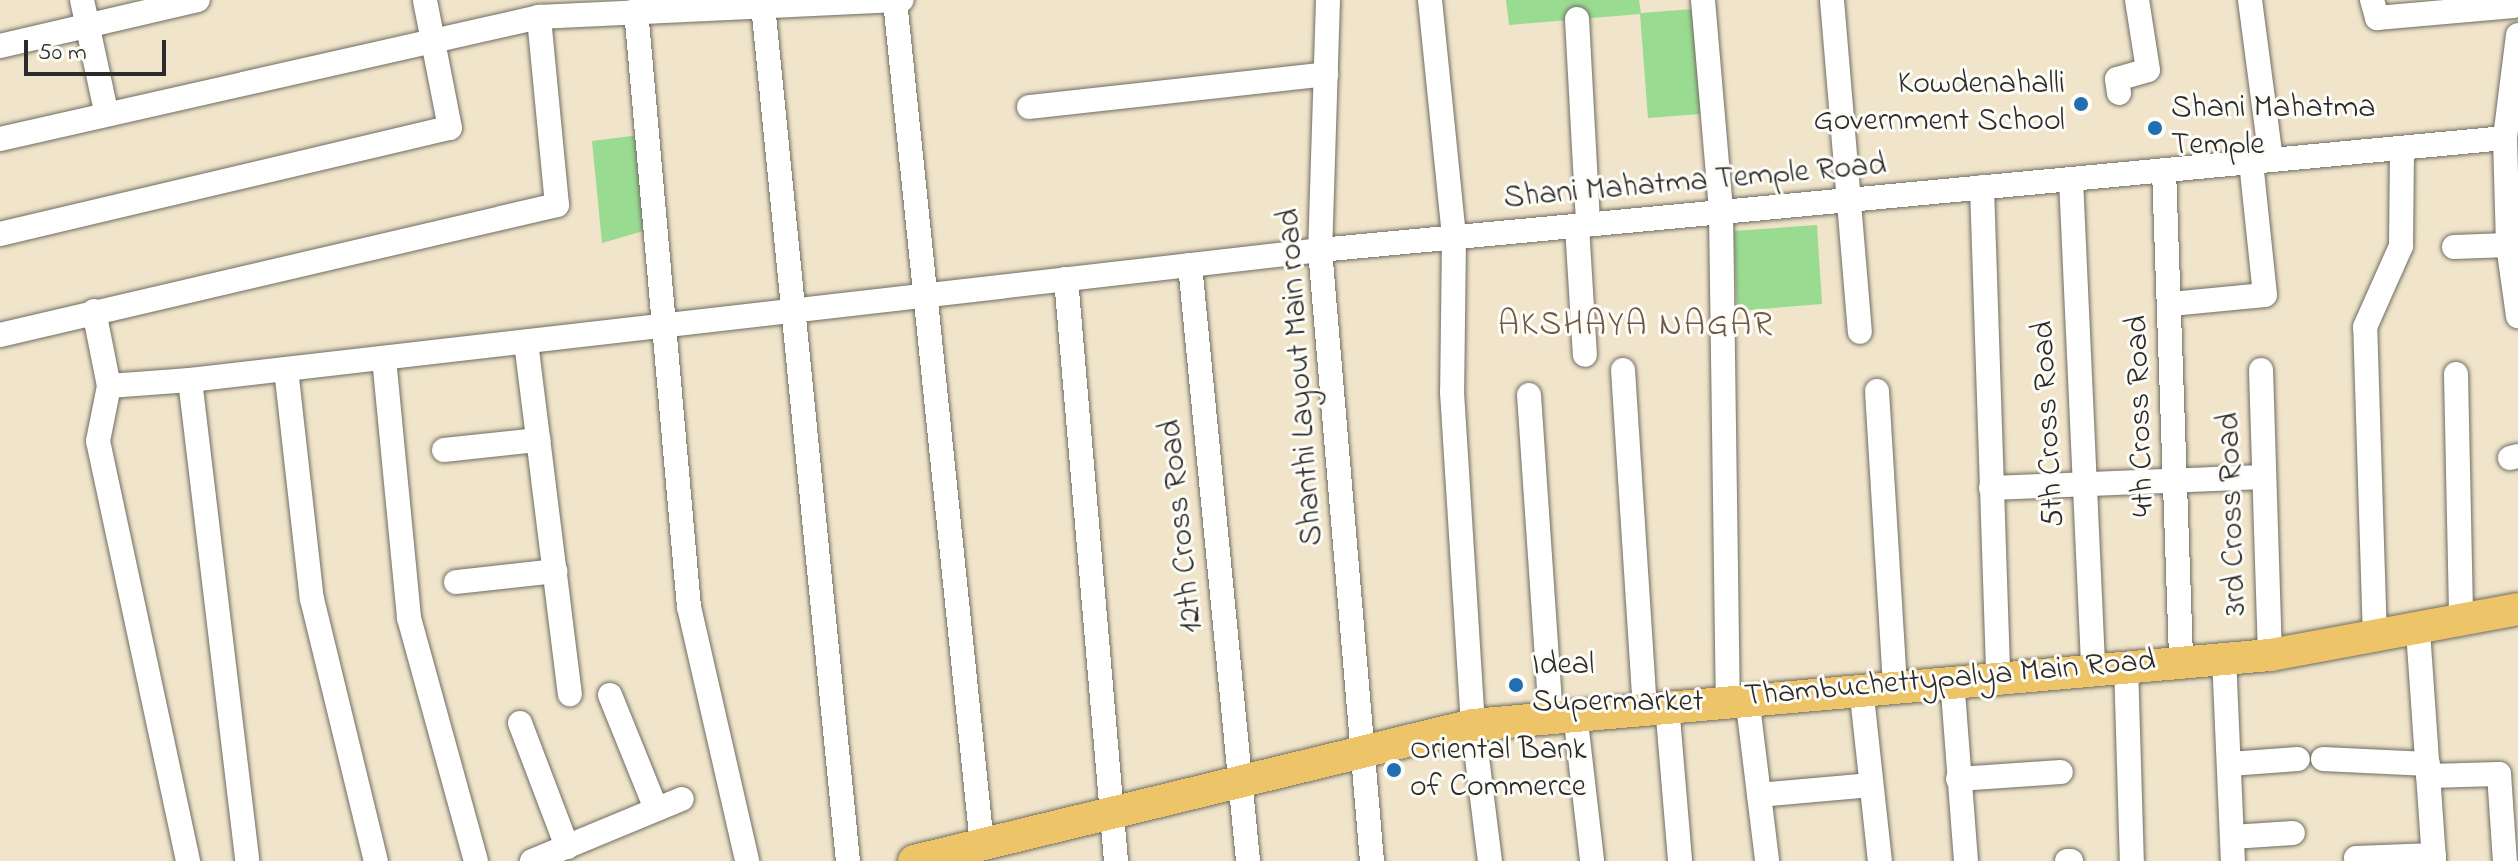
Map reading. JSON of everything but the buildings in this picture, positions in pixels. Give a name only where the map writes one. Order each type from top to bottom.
[{"type":"main road","name":"Thambuchettypalya Main Road","points":[[914,861],[1360,750],[1473,725],[1895,683],[2270,655],[2375,639],[2518,609]]},
{"type":"street","points":[[82,0],[106,111]]},
{"type":"street","points":[[0,46],[198,0]]},
{"type":"street","points":[[0,234],[450,128],[425,0]]},
{"type":"street","points":[[0,139],[106,111],[539,17],[636,10],[902,0]]},
{"type":"street","name":"Shanthi Layout Main road","points":[[1328,0],[1320,250],[1360,750],[1372,861]]},
{"type":"street","points":[[1430,0],[1454,238],[1452,392],[1473,725],[1490,861]]},
{"type":"street","points":[[1703,0],[1721,212],[1737,698],[1759,795],[1767,861]]},
{"type":"street","points":[[1832,0],[1860,332]]},
{"type":"street","points":[[2119,93],[2117,79],[2148,70],[2137,0]]},
{"type":"street","points":[[2171,304],[2265,295],[2261,161],[2250,0]]},
{"type":"street","points":[[2372,0],[2377,18],[2512,3],[2517,36],[2505,138],[2512,164],[2518,316]]},
{"type":"street","points":[[895,1],[982,844]]},
{"type":"street","points":[[763,5],[848,861]]},
{"type":"street","points":[[636,10],[660,326],[689,607],[747,861]]},
{"type":"street","points":[[0,335],[557,205],[539,17]]},
{"type":"street","points":[[1577,19],[1585,355]]},
{"type":"street","points":[[1029,107],[1326,74]]},
{"type":"street","name":"Shani Mahatma Temple Road","points":[[109,386],[190,380],[1320,250],[2505,138]]},
{"type":"street","points":[[2375,639],[2365,327],[2401,246],[2402,148]]},
{"type":"street","name":"4th Cross Road","points":[[2164,170],[2181,660]]},
{"type":"street","name":"5th Cross Road","points":[[2071,179],[2093,667]]},
{"type":"street","points":[[1982,187],[1998,674]]},
{"type":"street","points":[[2454,247],[2513,244]]},
{"type":"street","name":"12th Cross Road","points":[[1190,265],[1248,861]]},
{"type":"street","points":[[1066,279],[1116,861]]},
{"type":"street","points":[[94,311],[109,386],[98,441],[188,861]]},
{"type":"street","points":[[526,342],[570,694]]},
{"type":"street","points":[[384,358],[409,618],[476,861]]},
{"type":"street","points":[[286,369],[312,599],[376,861]]},
{"type":"street","points":[[1623,370],[1656,705],[1680,861]]},
{"type":"street","name":"3rd Cross Road","points":[[2261,370],[2270,655]]},
{"type":"street","points":[[2456,374],[2461,621]]},
{"type":"street","points":[[190,380],[241,860]]},
{"type":"street","points":[[1877,391],[1895,683]]},
{"type":"street","points":[[1529,395],[1563,715],[1592,861]]},
{"type":"street","points":[[444,450],[538,440]]},
{"type":"street","points":[[1991,488],[2264,477]]},
{"type":"street","points":[[456,582],[555,571]]},
{"type":"street","points":[[2356,858],[2434,858],[2418,631]]},
{"type":"street","points":[[2224,657],[2232,849],[2293,833]]},
{"type":"street","points":[[2126,664],[2132,861]]},
{"type":"street","points":[[1952,679],[1966,861]]},
{"type":"street","points":[[1861,687],[1880,861]]},
{"type":"street","points":[[610,695],[656,809]]},
{"type":"street","points":[[520,723],[567,847]]},
{"type":"street","points":[[2230,764],[2298,759]]},
{"type":"street","points":[[2323,759],[2499,774],[2505,861]]},
{"type":"street","points":[[1958,779],[2061,772]]},
{"type":"street","points":[[1759,795],[1871,785]]},
{"type":"street","points":[[532,861],[682,799]]},
{"type":"green space","points":[[1506,0],[1639,0],[1641,13],[1693,9],[1701,114],[1648,118],[1640,14],[1509,25]]},
{"type":"green space","points":[[639,135],[647,230],[602,243],[592,141]]},
{"type":"green space","points":[[1817,225],[1822,304],[1737,311],[1734,231]]},
{"type":"place","name":"Kowdenahalli Government School","points":[[2081,104]]},
{"type":"place","name":"Shani Mahatma Temple","points":[[2155,128]]},
{"type":"place","name":"Ideal Supermarket","points":[[1516,685]]},
{"type":"place","name":"Oriental Bank of Commerce","points":[[1394,770]]},
{"type":"district","name":"AKSHAYA NAGAR","points":[[1636,327]]}]
